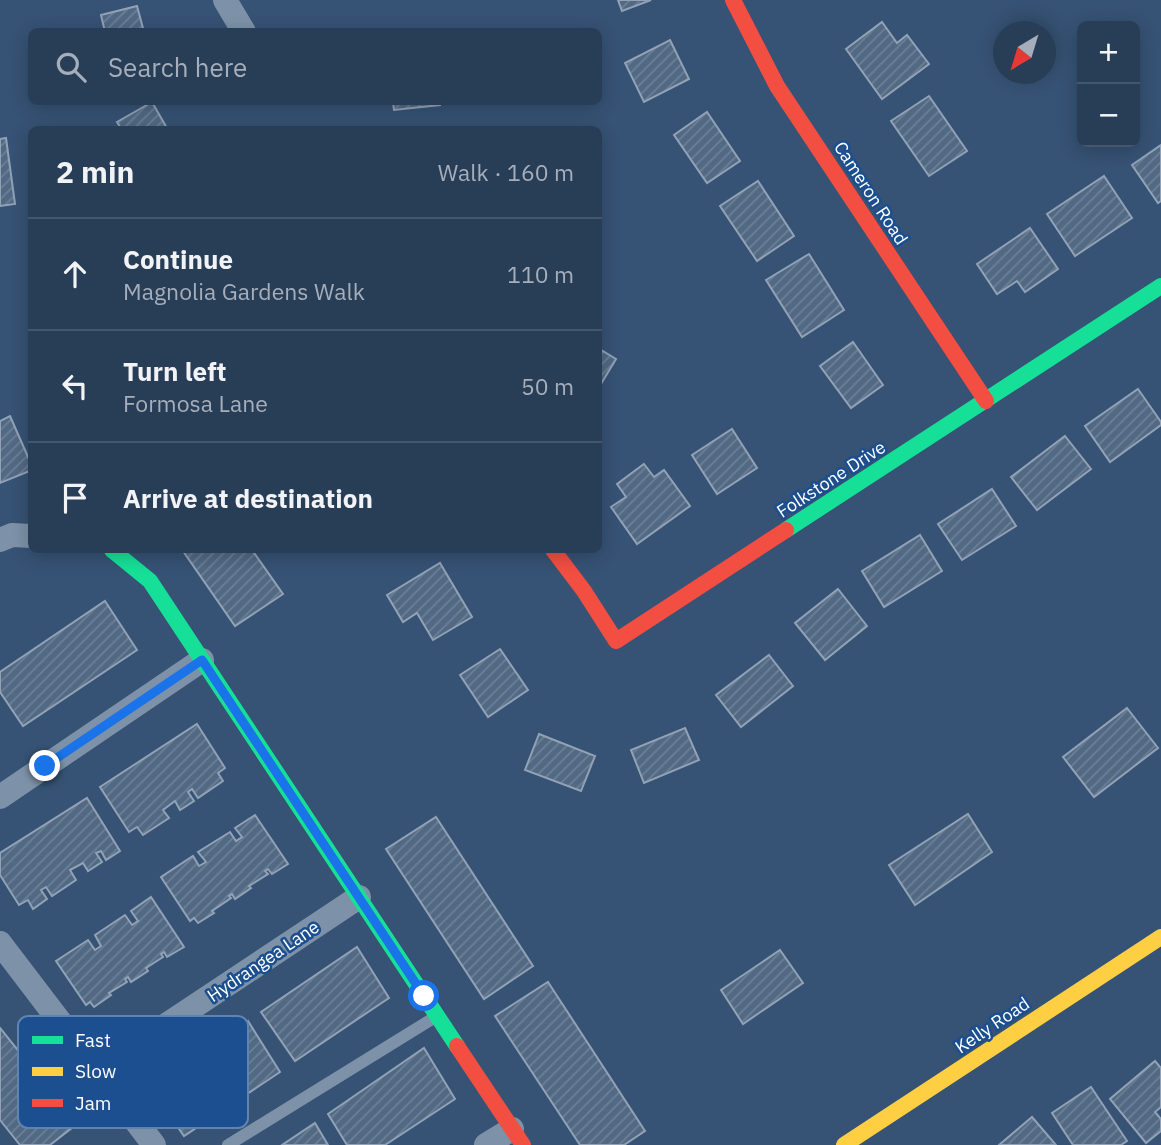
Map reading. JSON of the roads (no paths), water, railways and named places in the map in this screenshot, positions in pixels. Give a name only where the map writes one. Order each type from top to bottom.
[{"type":"street","points":[[225,0],[242,28]]},
{"type":"street","name":"Cameron Road","points":[[733,0],[777,86],[986,401]]},
{"type":"street","name":"Folkstone Drive","points":[[555,553],[616,641],[1161,286]]},
{"type":"street","points":[[0,540],[12,535],[28,536]]},
{"type":"street","points":[[116,553],[150,581],[518,1137],[486,1145]]},
{"type":"street","points":[[0,796],[202,660]]},
{"type":"street","name":"Hydrangea Lane","points":[[180,1016],[359,897]]},
{"type":"street","points":[[0,943],[55,1016]]},
{"type":"street","name":"Kelly Road","points":[[844,1145],[1158,945]]},
{"type":"street","points":[[141,1128],[154,1145]]},
{"type":"lane","points":[[229,1145],[437,1015]]}]
